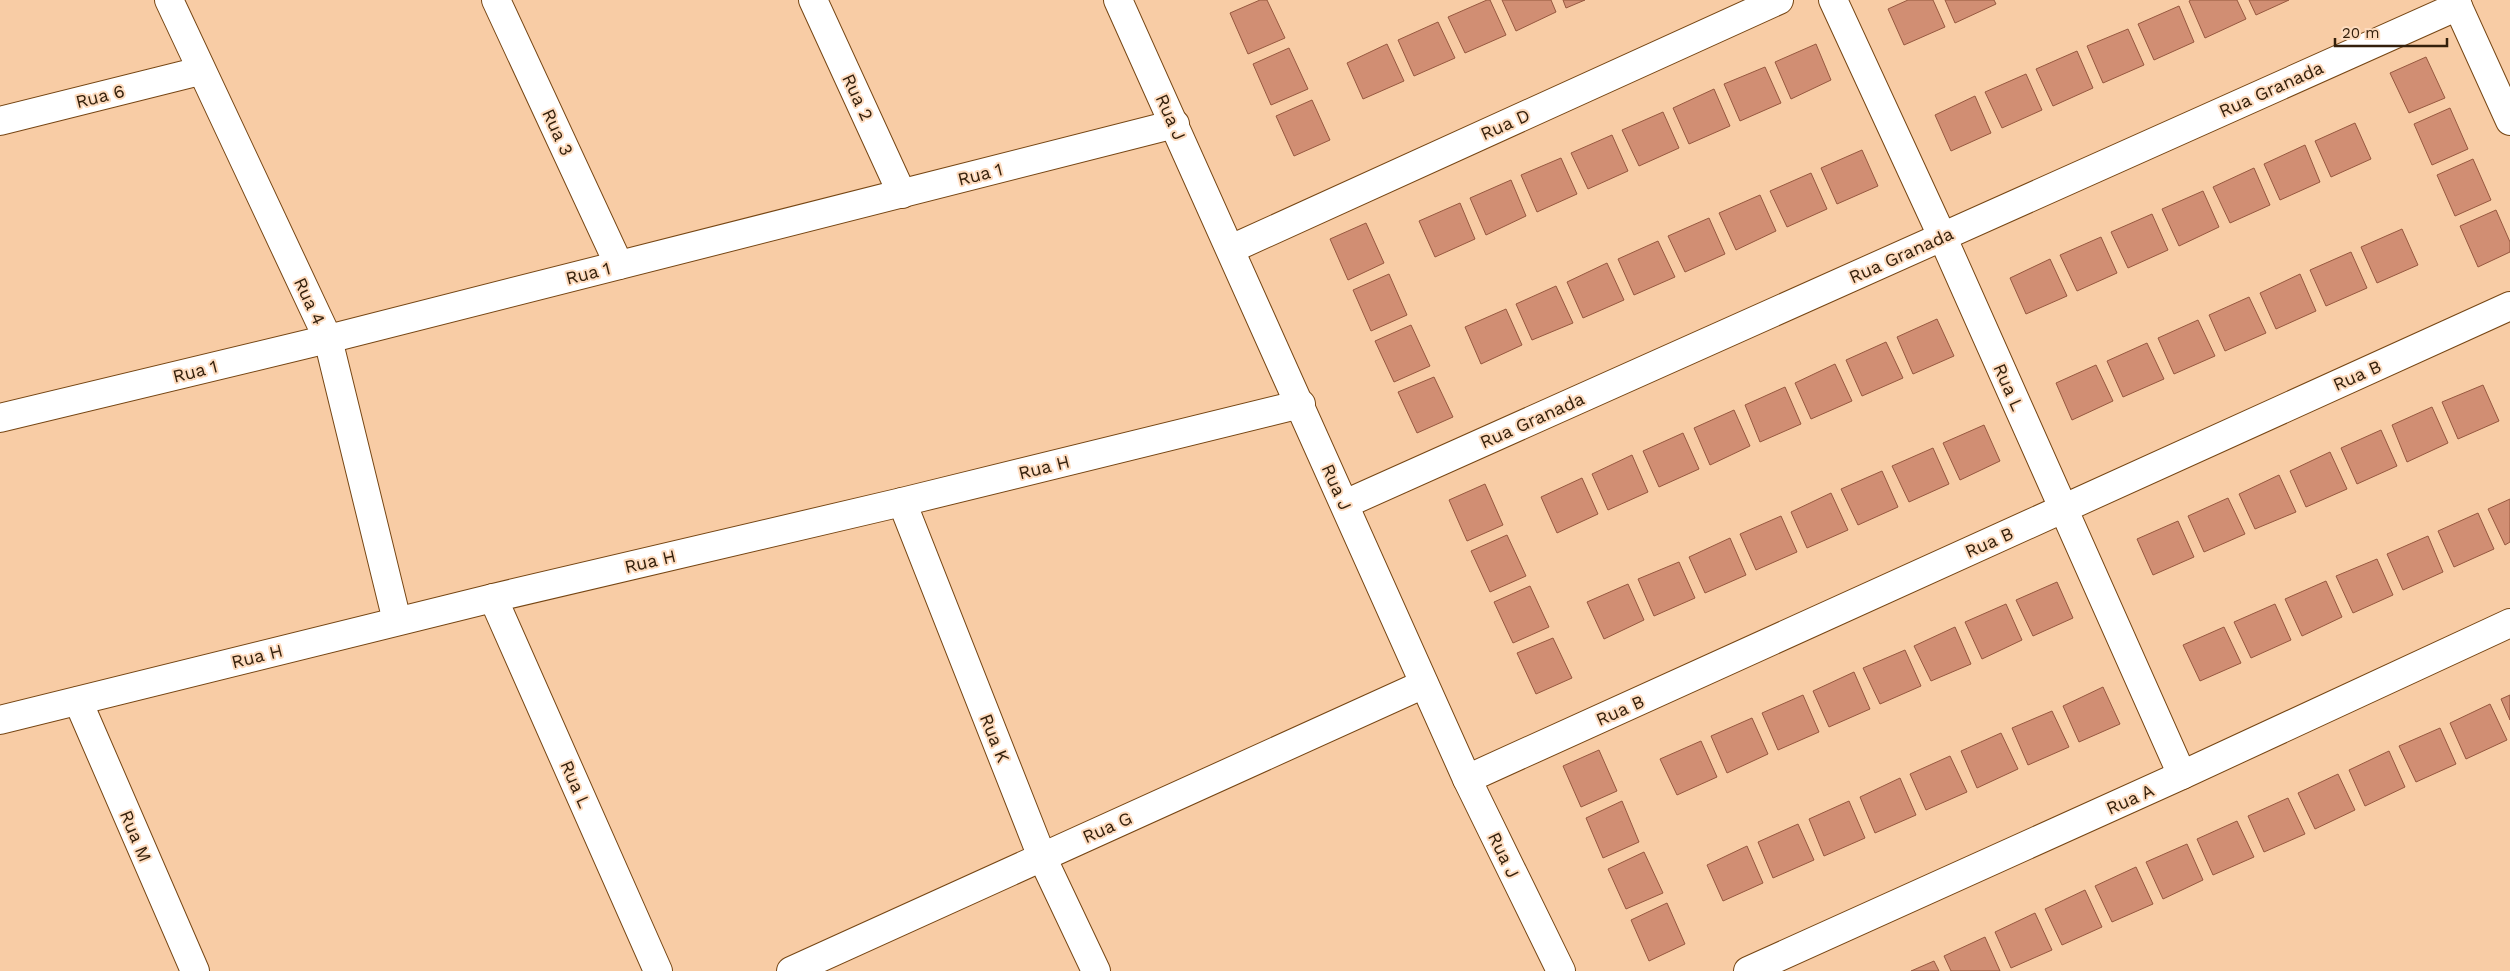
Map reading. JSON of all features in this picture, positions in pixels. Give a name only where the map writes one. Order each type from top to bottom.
[{"type":"street","name":"Rua 4","points":[[169,0],[200,71],[328,339],[397,621]]},
{"type":"street","name":"Rua 3","points":[[496,0],[619,265]]},
{"type":"street","name":"Rua 2","points":[[813,0],[902,194]]},
{"type":"street","name":"Rua J","points":[[1118,0],[1302,404],[1467,779],[1561,971]]},
{"type":"street","name":"Rua D","points":[[1231,249],[1779,0]]},
{"type":"street","name":"Rua L","points":[[1833,0],[1942,236],[2182,775]]},
{"type":"street","name":"Rua Granada","points":[[1345,504],[2456,3]]},
{"type":"street","points":[[2456,3],[2510,121]]},
{"type":"street","name":"Rua 6","points":[[0,121],[200,71]]},
{"type":"street","name":"Rua 1","points":[[0,418],[328,339],[1174,124]]},
{"type":"street","name":"Rua B","points":[[1467,779],[2510,306]]},
{"type":"street","name":"Rua H","points":[[0,720],[397,621],[902,502],[1302,404]]},
{"type":"street","name":"Rua K","points":[[902,502],[1042,857],[1096,971]]},
{"type":"street","name":"Rua L","points":[[494,598],[658,971]]},
{"type":"street","name":"Rua A","points":[[1748,971],[2182,775],[2510,623]]},
{"type":"street","name":"Rua G","points":[[791,971],[1424,684]]},
{"type":"street","name":"Rua M","points":[[78,701],[195,971]]},
{"type":"building","points":[[1260,0],[1267,0],[1285,38],[1248,54],[1230,13]]},
{"type":"building","points":[[1490,0],[1506,35],[1465,53],[1448,17]]},
{"type":"building","points":[[1502,0],[1551,0],[1556,12],[1516,31]]},
{"type":"building","points":[[1563,0],[1585,0],[1566,8]]},
{"type":"building","points":[[1908,0],[1933,0],[1945,27],[1904,45],[1888,9]]},
{"type":"building","points":[[1945,0],[1994,0],[1996,4],[1955,23]]},
{"type":"building","points":[[2237,0],[2246,19],[2205,38],[2189,1]]},
{"type":"building","points":[[2249,0],[2289,0],[2256,15]]},
{"type":"building","points":[[2179,6],[2194,42],[2154,60],[2138,24]]},
{"type":"building","points":[[1438,22],[1455,58],[1414,76],[1398,40]]},
{"type":"building","points":[[2128,29],[2144,65],[2103,83],[2087,46]]},
{"type":"building","points":[[1387,44],[1404,81],[1363,99],[1347,63]]},
{"type":"building","points":[[1816,44],[1831,80],[1791,99],[1775,62]]},
{"type":"building","points":[[1289,48],[1308,89],[1271,105],[1253,64]]},
{"type":"building","points":[[2077,51],[2093,88],[2053,106],[2036,69]]},
{"type":"building","points":[[2426,57],[2445,98],[2409,113],[2390,73]]},
{"type":"building","points":[[1765,67],[1781,103],[1740,121],[1724,84]]},
{"type":"building","points":[[2026,74],[2042,110],[2002,128],[1985,92]]},
{"type":"building","points":[[1714,89],[1730,126],[1689,144],[1673,108]]},
{"type":"building","points":[[1975,96],[1991,133],[1951,151],[1935,115]]},
{"type":"building","points":[[1312,100],[1330,140],[1294,156],[1276,116]]},
{"type":"building","points":[[2450,108],[2468,149],[2432,165],[2414,124]]},
{"type":"building","points":[[1663,112],[1679,148],[1639,166],[1622,130]]},
{"type":"building","points":[[2355,123],[2371,159],[2331,177],[2315,141]]},
{"type":"building","points":[[1612,135],[1628,171],[1588,189],[1571,153]]},
{"type":"building","points":[[2305,145],[2320,182],[2280,200],[2264,164]]},
{"type":"building","points":[[1862,150],[1878,186],[1837,204],[1821,168]]},
{"type":"building","points":[[1561,158],[1577,194],[1537,212],[1521,175]]},
{"type":"building","points":[[2473,159],[2491,200],[2455,216],[2437,175]]},
{"type":"building","points":[[2254,168],[2270,205],[2230,223],[2213,187]]},
{"type":"building","points":[[1811,173],[1827,209],[1787,227],[1770,191]]},
{"type":"building","points":[[1511,180],[1526,216],[1486,235],[1470,198]]},
{"type":"building","points":[[2203,191],[2219,227],[2179,246],[2162,209]]},
{"type":"building","points":[[1760,195],[1776,231],[1736,250],[1719,213]]},
{"type":"building","points":[[1460,203],[1475,239],[1435,257],[1419,221]]},
{"type":"building","points":[[2496,210],[2510,242],[2510,252],[2478,267],[2460,226]]},
{"type":"building","points":[[2152,214],[2168,250],[2128,268],[2111,232]]},
{"type":"building","points":[[1709,218],[1725,254],[1685,272],[1668,236]]},
{"type":"building","points":[[1366,223],[1384,263],[1348,280],[1330,239]]},
{"type":"building","points":[[2402,229],[2418,265],[2377,283],[2361,247]]},
{"type":"building","points":[[2101,237],[2117,273],[2077,291],[2060,255]]},
{"type":"building","points":[[1658,241],[1675,277],[1634,295],[1618,259]]},
{"type":"building","points":[[2351,252],[2367,288],[2326,306],[2310,270]]},
{"type":"building","points":[[2050,259],[2067,296],[2026,314],[2010,278]]},
{"type":"building","points":[[1607,263],[1624,300],[1583,318],[1567,282]]},
{"type":"building","points":[[1389,274],[1407,315],[1371,331],[1353,290]]},
{"type":"building","points":[[2300,274],[2316,311],[2276,329],[2260,293]]},
{"type":"building","points":[[1556,286],[1573,323],[1532,340],[1516,304]]},
{"type":"building","points":[[2249,297],[2266,333],[2225,351],[2209,315]]},
{"type":"building","points":[[1506,309],[1522,345],[1481,364],[1465,327]]},
{"type":"building","points":[[1937,319],[1954,356],[1913,374],[1897,337]]},
{"type":"building","points":[[2198,320],[2215,356],[2174,374],[2158,338]]},
{"type":"building","points":[[1411,325],[1430,366],[1394,382],[1375,341]]},
{"type":"building","points":[[1886,342],[1903,378],[1862,396],[1846,360]]},
{"type":"building","points":[[2147,343],[2164,379],[2123,397],[2107,361]]},
{"type":"building","points":[[1835,364],[1852,401],[1811,419],[1795,383]]},
{"type":"building","points":[[2096,365],[2113,401],[2072,420],[2056,383]]},
{"type":"building","points":[[1434,377],[1453,417],[1417,433],[1398,392]]},
{"type":"building","points":[[2483,385],[2499,421],[2458,439],[2442,402]]},
{"type":"building","points":[[1785,387],[1801,424],[1760,442],[1745,405]]},
{"type":"building","points":[[2432,407],[2448,443],[2407,462],[2392,425]]},
{"type":"building","points":[[1734,410],[1750,446],[1710,465],[1694,428]]},
{"type":"building","points":[[1984,425],[2000,461],[1960,480],[1943,443]]},
{"type":"building","points":[[2381,430],[2397,466],[2357,484],[2341,448]]},
{"type":"building","points":[[1683,433],[1699,469],[1659,487],[1643,451]]},
{"type":"building","points":[[1933,448],[1949,484],[1909,502],[1892,466]]},
{"type":"building","points":[[2330,452],[2347,489],[2306,507],[2290,471]]},
{"type":"building","points":[[1632,455],[1648,492],[1608,510],[1592,474]]},
{"type":"building","points":[[1882,471],[1898,507],[1858,525],[1841,489]]},
{"type":"building","points":[[2279,475],[2296,512],[2255,529],[2239,494]]},
{"type":"building","points":[[1582,478],[1598,514],[1557,533],[1541,497]]},
{"type":"building","points":[[1485,484],[1503,525],[1467,541],[1449,500]]},
{"type":"building","points":[[1831,493],[1848,530],[1807,548],[1791,512]]},
{"type":"building","points":[[2228,498],[2245,534],[2204,552],[2188,516]]},
{"type":"building","points":[[2510,499],[2510,542],[2505,545],[2488,509]]},
{"type":"building","points":[[2478,513],[2494,549],[2454,567],[2438,531]]},
{"type":"building","points":[[1781,516],[1797,552],[1756,570],[1740,534]]},
{"type":"building","points":[[2178,521],[2194,557],[2153,575],[2137,539]]},
{"type":"building","points":[[1507,535],[1526,576],[1490,592],[1471,551]]},
{"type":"building","points":[[2428,536],[2443,572],[2403,590],[2387,554]]},
{"type":"building","points":[[1730,538],[1746,575],[1705,593],[1689,557]]},
{"type":"building","points":[[2377,559],[2393,595],[2353,613],[2336,576]]},
{"type":"building","points":[[1679,562],[1695,598],[1654,616],[1638,579]]},
{"type":"building","points":[[2326,581],[2342,617],[2302,636],[2285,599]]},
{"type":"building","points":[[2057,582],[2073,618],[2033,636],[2016,600]]},
{"type":"building","points":[[1628,584],[1644,620],[1604,639],[1587,602]]},
{"type":"building","points":[[1530,586],[1549,627],[1513,643],[1494,602]]},
{"type":"building","points":[[2006,604],[2022,640],[1982,659],[1965,622]]},
{"type":"building","points":[[2275,604],[2291,640],[2251,658],[2234,622]]},
{"type":"building","points":[[1955,627],[1971,664],[1931,681],[1914,646]]},
{"type":"building","points":[[2224,627],[2241,663],[2200,681],[2183,645]]},
{"type":"building","points":[[1553,638],[1572,678],[1536,694],[1517,653]]},
{"type":"building","points":[[1905,650],[1921,686],[1880,704],[1863,668]]},
{"type":"building","points":[[1854,672],[1870,709],[1829,727],[1813,691]]},
{"type":"building","points":[[2103,687],[2120,724],[2079,742],[2063,706]]},
{"type":"building","points":[[1803,695],[1819,732],[1778,750],[1762,713]]},
{"type":"building","points":[[2510,695],[2510,720],[2501,699]]},
{"type":"building","points":[[2490,704],[2507,740],[2466,759],[2450,723]]},
{"type":"building","points":[[2052,711],[2069,747],[2028,765],[2012,728]]},
{"type":"building","points":[[1752,718],[1768,754],[1727,773],[1711,736]]},
{"type":"building","points":[[2440,728],[2456,764],[2416,782],[2399,746]]},
{"type":"building","points":[[2001,733],[2018,769],[1977,788],[1961,751]]},
{"type":"building","points":[[1701,741],[1717,777],[1677,795],[1660,759]]},
{"type":"building","points":[[1599,750],[1617,791],[1581,807],[1563,766]]},
{"type":"building","points":[[2389,751],[2405,787],[2365,806],[2349,770]]},
{"type":"building","points":[[1950,756],[1967,792],[1926,810],[1910,774]]},
{"type":"building","points":[[2338,774],[2355,810],[2315,829],[2298,793]]},
{"type":"building","points":[[1900,778],[1916,815],[1875,833],[1860,797]]},
{"type":"building","points":[[2288,798],[2305,834],[2264,852],[2248,816]]},
{"type":"building","points":[[1622,801],[1639,842],[1603,858],[1586,818]]},
{"type":"building","points":[[1849,801],[1865,838],[1824,856],[1809,819]]},
{"type":"building","points":[[2237,821],[2254,857],[2213,875],[2197,839]]},
{"type":"building","points":[[1798,824],[1814,860],[1773,878],[1758,842]]},
{"type":"building","points":[[2187,844],[2203,880],[2163,899],[2146,862]]},
{"type":"building","points":[[1747,846],[1763,883],[1723,901],[1707,865]]},
{"type":"building","points":[[1644,852],[1663,893],[1626,909],[1608,869]]},
{"type":"building","points":[[2136,867],[2153,904],[2112,922],[2095,886]]},
{"type":"building","points":[[2085,890],[2102,927],[2062,945],[2045,909]]},
{"type":"building","points":[[1667,903],[1685,944],[1649,961],[1631,920]]},
{"type":"building","points":[[2035,913],[2052,950],[2011,968],[1995,932]]},
{"type":"building","points":[[1985,937],[2000,971],[1951,971],[1944,956]]},
{"type":"building","points":[[1934,961],[1939,971],[1911,971]]}]
